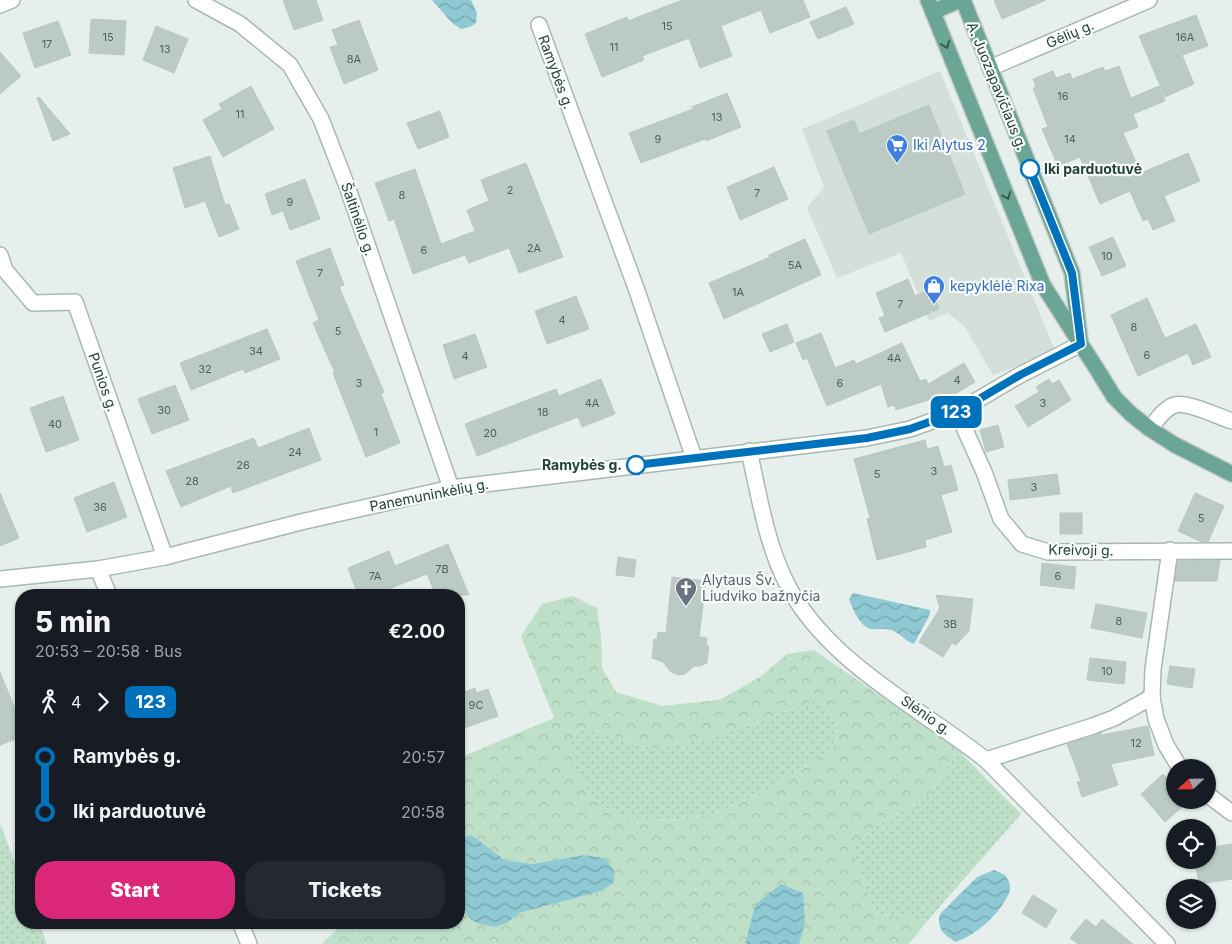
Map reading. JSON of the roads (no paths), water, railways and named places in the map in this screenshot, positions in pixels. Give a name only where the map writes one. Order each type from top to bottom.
[{"type":"main road","points":[[930,6],[962,0]]},
{"type":"main road","name":"A. Juozapavičiaus g.","points":[[962,0],[1072,273],[1081,344]]},
{"type":"main road","name":"A. Juozapavičiaus g.","points":[[930,6],[1043,285],[1114,397],[1130,414],[1150,430],[1232,474]]},
{"type":"street","points":[[0,5],[12,0]]},
{"type":"street","name":"Šaltinėlio g.","points":[[196,0],[240,24],[290,65],[321,119],[347,186],[451,488]]},
{"type":"street","name":"Gėlių g.","points":[[990,68],[1149,0]]},
{"type":"street","name":"Ramybės g.","points":[[539,25],[636,288],[694,458]]},
{"type":"street","name":"Punios g.","points":[[0,255],[6,270],[33,303],[75,302],[165,557]]},
{"type":"street","name":"Panemuninkėlių g.","points":[[0,579],[98,568],[165,557],[301,522],[451,488],[867,438],[910,429],[957,412],[1020,375],[1081,344]]},
{"type":"street","points":[[1150,430],[1166,411],[1175,405],[1184,404],[1232,421]]},
{"type":"street","name":"Kreivoji g.","points":[[957,412],[984,472],[1001,519],[1022,544],[1048,552],[1232,551]]},
{"type":"street","name":"Slėnio g.","points":[[749,451],[771,544],[786,583],[811,622],[858,668],[956,736],[986,760],[1168,944]]},
{"type":"street","points":[[1170,550],[1152,697],[1156,719],[1166,745],[1175,759]]},
{"type":"street","points":[[98,568],[107,589]]},
{"type":"street","points":[[986,760],[1093,726],[1114,718],[1152,697]]},
{"type":"street","points":[[1216,801],[1232,813]]},
{"type":"street","points":[[243,929],[249,944]]},
{"type":"water","points":[[432,0],[471,0],[477,13],[476,23],[461,29],[452,23]]},
{"type":"water","points":[[853,593],[930,610],[930,614],[914,644],[891,630],[871,629],[863,624],[857,617],[849,599]]},
{"type":"water","points":[[471,835],[505,860],[532,864],[584,855],[605,858],[614,870],[614,882],[602,891],[519,913],[507,923],[495,927],[479,924],[469,918],[465,910],[465,837]]},
{"type":"water","points":[[994,870],[1005,875],[1008,880],[1010,888],[1008,896],[984,926],[956,942],[942,931],[939,923],[940,914],[977,877]]},
{"type":"water","points":[[781,884],[803,893],[805,924],[799,944],[745,944],[755,905]]},
{"type":"place","name":"Iki Alytus 2","points":[[897,164]]},
{"type":"place","name":"Iki parduotuvė","points":[[1030,169]]},
{"type":"place","name":"kepyklėlė Rixa","points":[[934,305]]},
{"type":"place","name":"Ramybės g.","points":[[636,465]]},
{"type":"place","name":"Alytaus Šv. Liudviko bažnyčia","points":[[686,607]]}]
